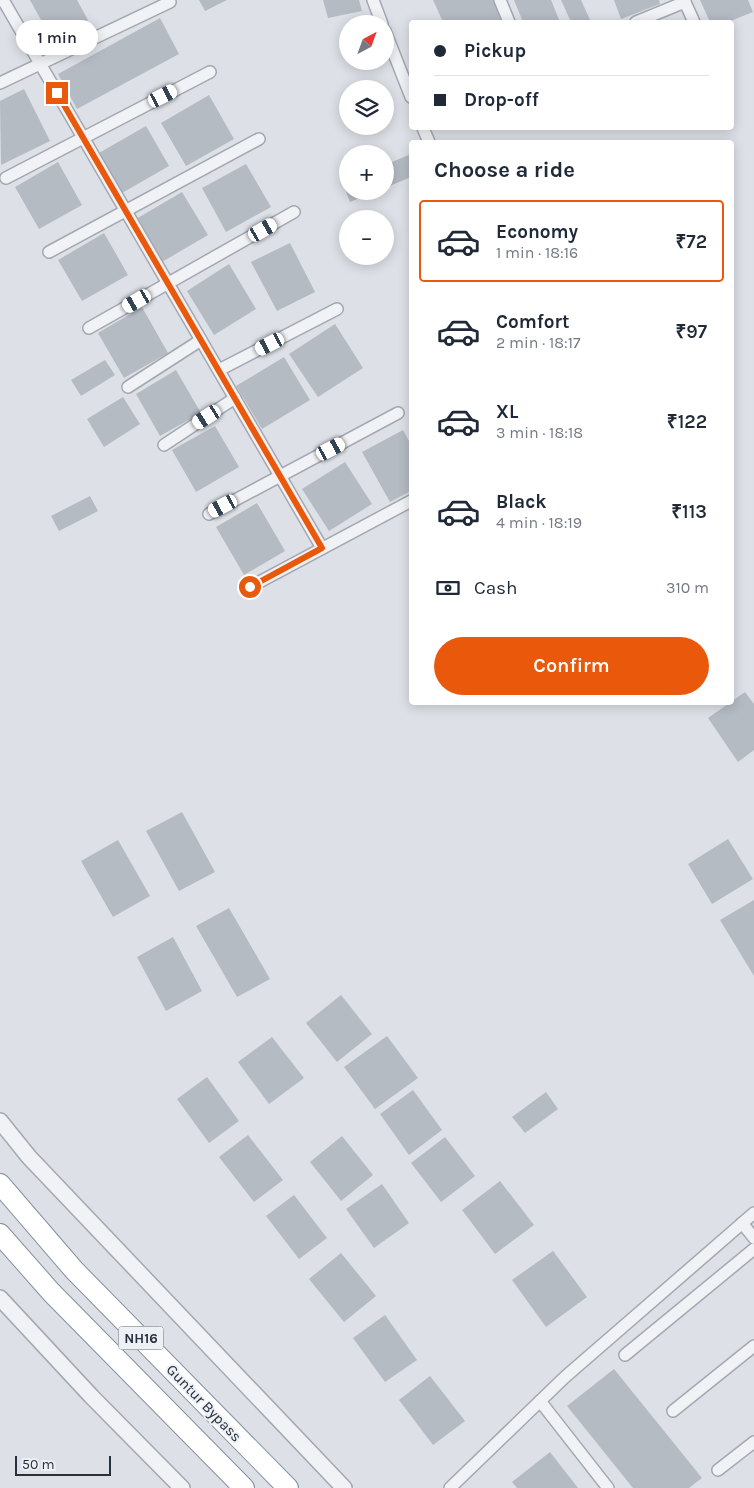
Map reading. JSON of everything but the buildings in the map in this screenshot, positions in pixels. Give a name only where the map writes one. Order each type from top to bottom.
[{"type":"highway","name":"Guntur Bypass","points":[[0,1184],[74,1270],[288,1488]]},
{"type":"highway","name":"Guntur Bypass","points":[[0,1234],[52,1292],[244,1488]]},
{"type":"street","points":[[3,0],[322,548]]},
{"type":"street","points":[[0,83],[170,2],[169,0]]},
{"type":"street","points":[[372,0],[378,15]]},
{"type":"street","points":[[500,0],[507,20]]},
{"type":"street","points":[[641,20],[684,1],[693,20]]},
{"type":"street","points":[[394,54],[409,92]]},
{"type":"street","points":[[6,178],[210,72]]},
{"type":"street","points":[[50,252],[259,139]]},
{"type":"street","points":[[89,328],[294,212]]},
{"type":"street","points":[[219,370],[337,309]]},
{"type":"street","points":[[128,386],[201,340]]},
{"type":"street","points":[[164,445],[235,398]]},
{"type":"street","points":[[209,514],[398,414]]},
{"type":"street","points":[[250,587],[409,502]]},
{"type":"street","points":[[0,1121],[36,1164],[344,1488]]},
{"type":"street","points":[[450,1488],[565,1377],[754,1213]]},
{"type":"street","points":[[742,1224],[754,1238]]},
{"type":"street","points":[[624,1355],[754,1249]]},
{"type":"street","points":[[0,1298],[92,1397],[182,1488]]},
{"type":"street","points":[[673,1411],[754,1346]]},
{"type":"street","points":[[540,1401],[608,1488]]},
{"type":"street","points":[[718,1470],[754,1442]]},
{"type":"route","points":[[57,93],[322,548],[250,587]]}]
